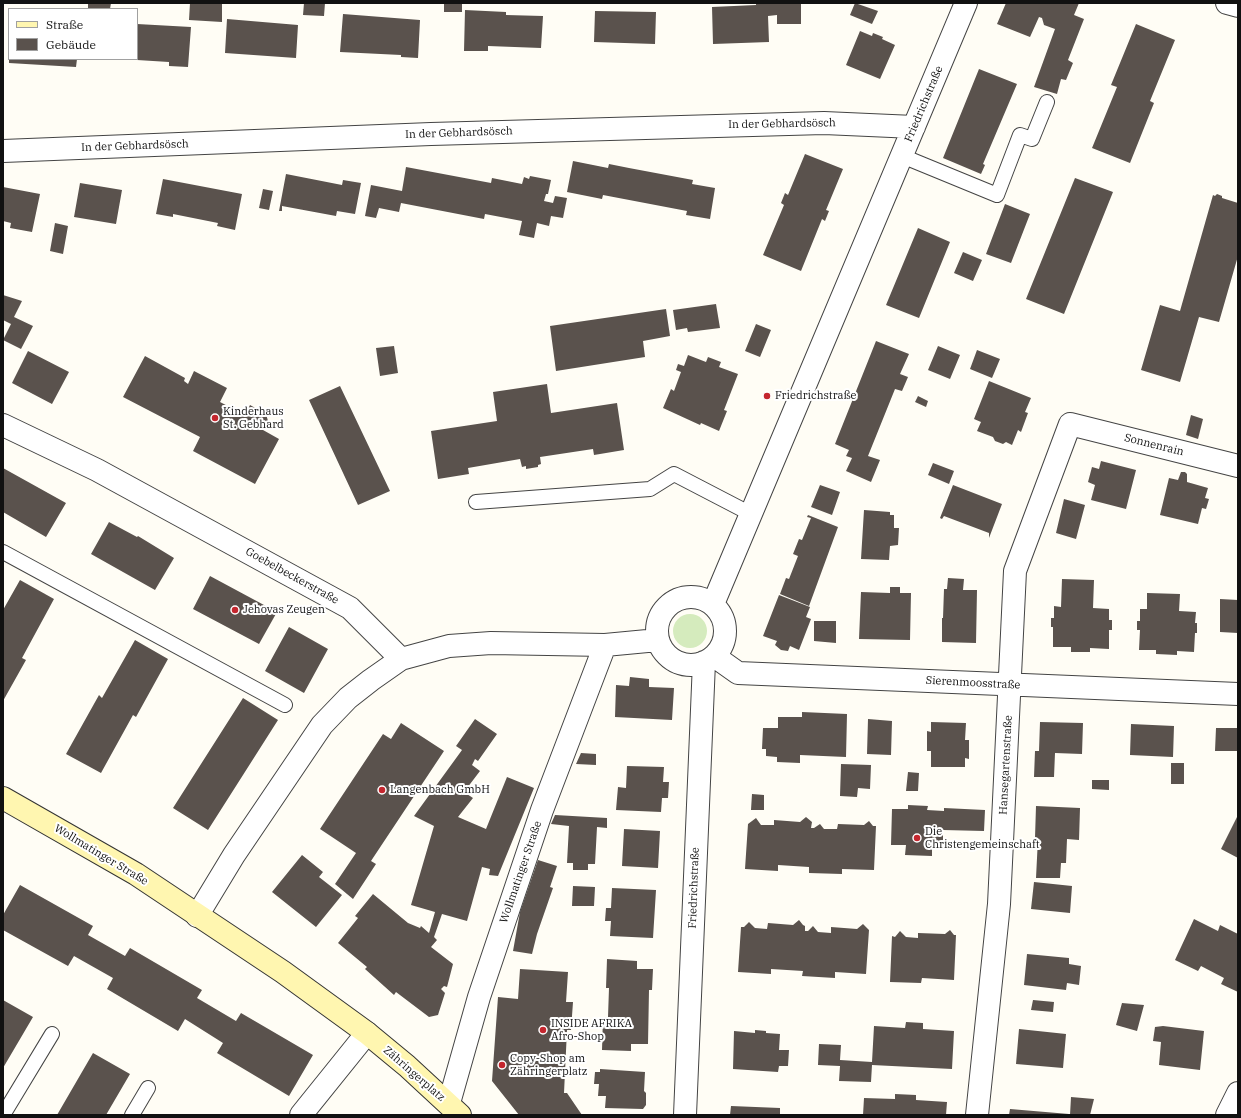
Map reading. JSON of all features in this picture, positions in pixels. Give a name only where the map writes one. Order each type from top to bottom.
[{"type":"main road","name":"Wollmatinger Straße","points":[[3,798],[123,866],[283,972],[367,1034]]},
{"type":"main road","name":"Zähringerplatz","points":[[367,1034],[407,1066],[454,1109]]},
{"type":"street","name":"Friedrichstraße","points":[[685,1115],[709,659],[723,642],[724,625],[721,615],[713,604],[966,3]]},
{"type":"street","points":[[1227,3],[1238,6]]},
{"type":"street","name":"In der Gebhardsösch","points":[[3,151],[431,134],[817,123],[860,123],[914,127]]},
{"type":"street","name":"Sonnenrain","points":[[1070,424],[1238,466]]},
{"type":"street","name":"Hansegartenstraße","points":[[977,1115],[999,904],[1015,571],[1070,424]]},
{"type":"street","name":"Goebelbeckerstraße","points":[[3,425],[97,470],[350,608],[401,659]]},
{"type":"street","points":[[709,659],[693,665],[682,664],[671,659],[663,651],[658,640],[657,631],[660,618],[667,606],[674,601],[692,597],[701,598],[713,604]]},
{"type":"street","points":[[197,916],[234,855],[322,725],[354,694],[401,659],[449,646],[491,642],[605,645],[658,640]]},
{"type":"street","name":"Wollmatinger Straße","points":[[454,1109],[479,998],[540,817],[605,645]]},
{"type":"street","name":"Sierenmoosstraße","points":[[709,659],[738,673],[1238,694]]},
{"type":"street","points":[[301,1115],[367,1034]]},
{"type":"street","points":[[1227,1115],[1238,1093]]},
{"type":"lane","points":[[902,156],[997,194],[1020,134],[1032,139],[1047,102]]},
{"type":"lane","points":[[476,502],[650,489],[674,474],[751,514]]},
{"type":"lane","points":[[3,552],[286,705]]},
{"type":"lane","points":[[3,1115],[52,1034]]},
{"type":"lane","points":[[132,1115],[148,1088]]},
{"type":"green space","points":[[687,614],[693,614],[697,615],[704,621],[707,631],[706,638],[700,645],[693,648],[687,648],[683,647],[676,641],[673,634],[673,628],[674,624],[680,617]]},
{"type":"building","points":[[111,3],[110,8],[88,8],[88,4]]},
{"type":"building","points":[[190,3],[222,3],[222,22],[189,20]]},
{"type":"building","points":[[304,3],[325,3],[324,16],[303,15]]},
{"type":"building","points":[[444,3],[462,3],[462,12],[444,12]]},
{"type":"building","points":[[756,3],[801,3],[801,24],[777,24],[777,15],[768,16],[769,42],[713,44],[712,7],[756,5]]},
{"type":"building","points":[[855,3],[878,11],[872,24],[850,15]]},
{"type":"building","points":[[1006,3],[1079,3],[1074,15],[1084,19],[1068,60],[1073,63],[1066,80],[1061,79],[1057,94],[1034,87],[1055,29],[1044,25],[1042,18],[1039,17],[1030,37],[997,24]]},
{"type":"building","points":[[465,10],[506,12],[506,15],[543,16],[541,48],[488,46],[488,51],[464,51]]},
{"type":"building","points":[[595,11],[656,12],[655,44],[594,42]]},
{"type":"building","points":[[343,14],[420,20],[418,58],[401,57],[401,55],[340,52]]},
{"type":"building","points":[[227,19],[298,25],[296,58],[225,53]]},
{"type":"building","points":[[138,24],[191,27],[188,67],[169,66],[169,62],[137,60]]},
{"type":"building","points":[[1136,24],[1175,40],[1150,101],[1154,103],[1130,163],[1092,148],[1117,87],[1111,85]]},
{"type":"building","points":[[860,31],[872,36],[873,33],[883,37],[882,39],[895,45],[880,79],[846,65]]},
{"type":"building","points":[[9,60],[77,60],[76,67],[9,63]]},
{"type":"building","points":[[979,69],[1017,84],[983,164],[985,165],[981,174],[943,158]]},
{"type":"building","points":[[805,154],[843,169],[826,210],[829,211],[825,221],[822,219],[801,271],[763,255],[784,205],[781,203],[785,193],[788,195]]},
{"type":"building","points":[[573,161],[608,168],[609,164],[693,180],[692,184],[715,188],[710,219],[686,215],[687,211],[603,195],[602,199],[567,192]]},
{"type":"building","points":[[406,167],[491,183],[492,178],[522,184],[524,177],[529,179],[530,176],[551,180],[548,194],[546,194],[544,201],[553,203],[555,196],[567,198],[563,218],[551,216],[549,226],[537,223],[534,238],[519,235],[522,221],[485,214],[484,219],[401,203],[399,212],[379,208],[376,218],[365,216],[371,185],[402,191]]},
{"type":"building","points":[[286,174],[342,185],[343,180],[361,183],[355,214],[337,211],[336,216],[282,206],[282,211],[279,211]]},
{"type":"building","points":[[1075,178],[1113,192],[1064,314],[1026,299]]},
{"type":"building","points":[[163,179],[242,194],[235,230],[217,226],[218,223],[173,214],[173,217],[156,214]]},
{"type":"building","points":[[80,183],[122,190],[116,224],[74,217]]},
{"type":"building","points":[[3,187],[40,194],[32,232],[10,228],[11,223],[3,221]]},
{"type":"building","points":[[263,189],[273,191],[269,210],[259,208]]},
{"type":"building","points":[[1217,194],[1222,196],[1222,198],[1238,203],[1238,256],[1219,322],[1199,317],[1180,382],[1141,370],[1160,305],[1180,311],[1213,195],[1215,196]]},
{"type":"building","points":[[1005,204],[1030,214],[1011,263],[986,254]]},
{"type":"building","points":[[55,223],[68,226],[63,254],[50,251]]},
{"type":"building","points":[[918,228],[950,242],[919,318],[886,305]]},
{"type":"building","points":[[963,252],[982,260],[973,281],[954,273]]},
{"type":"building","points":[[3,295],[22,301],[14,317],[33,326],[21,349],[3,340],[11,324],[3,320]]},
{"type":"building","points":[[716,304],[720,328],[688,332],[687,328],[676,330],[673,310]]},
{"type":"building","points":[[666,309],[670,336],[643,341],[645,357],[556,371],[550,326]]},
{"type":"building","points":[[756,324],[771,330],[760,357],[745,351]]},
{"type":"building","points":[[876,341],[909,354],[900,374],[908,377],[902,391],[895,389],[868,456],[880,460],[871,482],[846,471],[852,458],[846,456],[849,450],[835,444]]},
{"type":"building","points":[[394,346],[398,373],[380,376],[376,348]]},
{"type":"building","points":[[938,346],[960,355],[950,379],[928,370]]},
{"type":"building","points":[[977,350],[1000,359],[992,378],[970,369]]},
{"type":"building","points":[[28,351],[69,372],[52,404],[12,383]]},
{"type":"building","points":[[688,355],[706,362],[708,357],[721,362],[719,367],[738,374],[724,410],[727,411],[719,431],[701,423],[700,425],[663,408],[671,389],[674,391],[681,372],[676,370],[678,364],[684,366]]},
{"type":"building","name":"Kinderhaus St. Gebhard","points":[[145,356],[185,378],[184,381],[188,384],[194,371],[227,388],[220,402],[245,415],[250,405],[266,414],[268,421],[263,430],[279,439],[255,484],[193,451],[200,437],[123,397]]},
{"type":"building","points":[[989,381],[1031,398],[1025,412],[1028,413],[1021,432],[1018,430],[1012,445],[1006,442],[1003,444],[995,441],[993,437],[977,431],[981,422],[974,419]]},
{"type":"building","points":[[547,384],[551,413],[617,403],[624,450],[594,455],[593,449],[540,457],[541,464],[538,465],[538,467],[526,469],[526,466],[522,467],[520,459],[468,468],[469,474],[438,479],[431,431],[497,421],[493,392]]},
{"type":"building","points":[[340,386],[390,491],[358,505],[309,400]]},
{"type":"building","points":[[918,396],[928,401],[926,407],[915,402]]},
{"type":"building","points":[[1191,415],[1203,419],[1198,439],[1186,435]]},
{"type":"building","points":[[1101,461],[1136,470],[1126,509],[1091,500],[1095,485],[1088,482],[1092,467],[1099,469]]},
{"type":"building","points":[[933,463],[954,471],[949,484],[928,475]]},
{"type":"building","points":[[3,468],[66,503],[46,537],[3,512]]},
{"type":"building","points":[[1181,472],[1185,472],[1187,474],[1187,482],[1208,488],[1205,498],[1209,499],[1206,509],[1202,508],[1198,524],[1160,515],[1169,478],[1178,480]]},
{"type":"building","points":[[820,485],[840,492],[832,515],[811,507]]},
{"type":"building","points":[[953,485],[1002,504],[989,538],[989,533],[944,516],[942,519],[940,518]]},
{"type":"building","points":[[1064,499],[1085,505],[1076,539],[1056,533]]},
{"type":"building","points":[[864,510],[890,512],[890,515],[894,515],[894,528],[899,528],[898,545],[890,546],[889,560],[861,559]]},
{"type":"building","points":[[808,515],[838,527],[809,606],[780,594],[786,578],[789,579],[798,556],[793,554],[799,539],[802,540],[811,518],[807,517]]},
{"type":"building","points":[[109,522],[137,537],[138,536],[174,558],[155,590],[91,554]]},
{"type":"building","name":"Jehovas Zeugen","points":[[210,576],[277,612],[259,644],[193,609]]},
{"type":"building","points":[[948,578],[964,579],[963,590],[977,590],[976,643],[942,642],[944,589],[947,589]]},
{"type":"building","points":[[1062,579],[1094,580],[1093,608],[1109,609],[1109,620],[1112,620],[1112,630],[1109,630],[1109,649],[1090,648],[1090,652],[1071,652],[1071,647],[1053,647],[1053,627],[1051,627],[1051,618],[1054,618],[1054,606],[1061,607]]},
{"type":"building","points":[[20,580],[54,599],[22,658],[26,660],[3,701],[3,610]]},
{"type":"building","points":[[890,587],[900,587],[900,593],[911,593],[910,640],[859,639],[861,592],[890,593]]},
{"type":"building","points":[[1147,593],[1180,594],[1179,611],[1196,612],[1195,623],[1197,623],[1197,633],[1195,633],[1194,652],[1177,651],[1177,655],[1156,654],[1156,650],[1139,650],[1140,630],[1137,630],[1137,621],[1140,621],[1140,609],[1147,609]]},
{"type":"building","points":[[779,595],[810,607],[806,617],[811,619],[799,650],[790,646],[788,651],[781,650],[775,645],[777,641],[763,636]]},
{"type":"building","points":[[1220,599],[1238,600],[1238,633],[1220,632]]},
{"type":"building","points":[[814,621],[836,621],[836,643],[814,641]]},
{"type":"building","points":[[289,627],[328,649],[304,693],[265,671]]},
{"type":"building","points":[[135,640],[168,659],[136,717],[133,715],[101,773],[66,754],[99,695],[102,698]]},
{"type":"building","points":[[630,677],[649,679],[649,687],[674,688],[672,720],[615,717],[616,685],[629,686]]},
{"type":"building","points":[[243,698],[278,720],[208,830],[173,808]]},
{"type":"building","points":[[802,712],[847,714],[846,757],[800,755],[800,763],[777,762],[777,757],[766,756],[766,749],[762,749],[763,728],[778,728],[778,717],[802,717]]},
{"type":"building","points":[[475,719],[497,734],[478,761],[475,759],[472,765],[480,771],[464,792],[473,798],[458,817],[486,829],[507,777],[534,788],[498,876],[489,875],[490,869],[482,867],[467,921],[442,914],[434,937],[437,940],[431,947],[453,964],[447,987],[444,986],[441,989],[445,993],[438,1015],[429,1017],[396,992],[394,995],[365,969],[367,967],[338,943],[358,918],[355,916],[373,894],[408,923],[420,928],[421,926],[429,933],[435,912],[411,905],[434,826],[414,816],[462,750],[456,746]]},
{"type":"building","points":[[868,719],[892,721],[891,755],[867,754]]},
{"type":"building","points":[[931,722],[966,723],[965,740],[969,740],[969,759],[965,758],[965,767],[931,767],[931,751],[927,751],[927,731],[931,732]]},
{"type":"building","points":[[1040,722],[1083,723],[1082,754],[1055,753],[1054,777],[1034,777],[1035,751],[1039,751]]},
{"type":"building","name":"Langenbach GmbH","points":[[401,723],[444,751],[371,861],[376,864],[353,899],[335,884],[356,853],[320,829],[383,734],[391,739]]},
{"type":"building","points":[[1131,724],[1174,726],[1173,757],[1130,755]]},
{"type":"building","points":[[1216,728],[1238,728],[1238,751],[1215,751]]},
{"type":"building","points":[[581,753],[596,754],[596,765],[576,764]]},
{"type":"building","points":[[1171,763],[1184,763],[1184,784],[1171,784]]},
{"type":"building","points":[[841,764],[871,765],[870,789],[858,788],[857,797],[840,796]]},
{"type":"building","points":[[627,766],[664,767],[663,782],[669,782],[668,798],[662,798],[661,812],[616,810],[618,787],[626,788]]},
{"type":"building","points":[[908,772],[919,773],[918,791],[906,791]]},
{"type":"building","points":[[1092,780],[1109,780],[1109,790],[1092,789]]},
{"type":"building","points":[[752,794],[764,795],[764,810],[751,810]]},
{"type":"building","name":"Die Christengemeinschaft","points":[[908,805],[928,806],[927,810],[944,811],[944,808],[985,810],[984,831],[943,830],[943,847],[932,847],[932,856],[905,855],[906,845],[891,845],[892,809],[908,809]]},
{"type":"building","points":[[1036,806],[1080,808],[1079,840],[1067,839],[1066,863],[1061,863],[1060,878],[1036,878],[1038,838],[1035,838]]},
{"type":"building","points":[[555,815],[607,818],[607,828],[597,827],[595,864],[588,864],[588,870],[573,870],[573,863],[567,863],[569,826],[551,824]]},
{"type":"building","points":[[1238,815],[1238,858],[1221,849]]},
{"type":"building","points":[[806,817],[812,822],[811,828],[814,828],[820,824],[824,829],[837,829],[838,824],[864,825],[869,821],[873,826],[876,826],[874,870],[842,869],[842,874],[809,873],[809,867],[778,865],[778,871],[745,869],[748,824],[756,818],[761,825],[774,825],[774,820],[800,822]]},
{"type":"building","points":[[624,829],[660,831],[658,868],[622,866]]},
{"type":"building","points":[[302,855],[323,872],[319,877],[342,895],[316,927],[272,892]]},
{"type":"building","points":[[538,860],[557,866],[550,887],[553,888],[537,934],[532,954],[513,951],[520,912]]},
{"type":"building","points":[[1034,882],[1072,886],[1070,913],[1031,909]]},
{"type":"building","points":[[20,885],[93,926],[88,935],[125,956],[130,948],[202,990],[197,998],[236,1021],[241,1013],[313,1055],[289,1096],[217,1053],[223,1043],[185,1019],[178,1031],[107,989],[113,978],[74,956],[68,966],[3,930],[3,915]]},
{"type":"building","points":[[573,886],[595,887],[594,906],[572,906]]},
{"type":"building","points":[[612,888],[656,890],[653,938],[610,936],[611,921],[605,921],[606,908],[611,908]]},
{"type":"building","points":[[1194,919],[1218,931],[1220,925],[1238,934],[1238,992],[1221,984],[1224,978],[1201,966],[1198,971],[1175,960]]},
{"type":"building","points":[[799,920],[805,926],[805,931],[808,931],[813,926],[818,932],[831,933],[831,927],[857,929],[863,924],[869,930],[866,974],[835,972],[835,978],[802,976],[803,971],[771,969],[771,974],[738,972],[741,927],[744,927],[749,922],[755,928],[767,929],[768,923],[793,925]]},
{"type":"building","points":[[950,930],[954,935],[956,935],[954,980],[922,978],[921,983],[890,982],[892,936],[895,937],[900,931],[906,937],[918,938],[918,933],[945,934]]},
{"type":"building","points":[[1027,954],[1069,958],[1069,964],[1081,966],[1079,985],[1067,983],[1066,990],[1024,985]]},
{"type":"building","points":[[607,959],[637,961],[637,969],[653,969],[652,990],[649,990],[648,1044],[631,1044],[631,1051],[602,1050],[603,1017],[608,1017],[609,988],[606,988]]},
{"type":"building","points":[[520,969],[568,972],[566,1002],[573,1002],[571,1030],[567,1030],[564,1093],[567,1093],[582,1115],[519,1115],[492,1081],[498,997],[518,999]]},
{"type":"building","points":[[3,1000],[33,1017],[3,1068]]},
{"type":"building","points":[[1033,1000],[1054,1002],[1053,1012],[1031,1010]]},
{"type":"building","points":[[1122,1003],[1144,1005],[1137,1031],[1116,1025]]},
{"type":"building","points":[[906,1022],[923,1023],[923,1029],[954,1031],[952,1069],[872,1065],[871,1082],[839,1081],[840,1066],[818,1065],[819,1044],[841,1045],[840,1060],[872,1062],[874,1026],[905,1028]]},
{"type":"building","points":[[1163,1026],[1204,1031],[1200,1070],[1159,1065],[1161,1042],[1153,1041],[1155,1027]]},
{"type":"building","points":[[1019,1029],[1066,1034],[1063,1068],[1016,1064]]},
{"type":"building","points":[[755,1030],[766,1031],[766,1033],[780,1034],[779,1050],[789,1050],[788,1066],[779,1066],[778,1072],[733,1069],[734,1031],[755,1033]]},
{"type":"building","points":[[93,1053],[130,1074],[106,1115],[57,1115]]},
{"type":"building","points":[[600,1069],[645,1072],[644,1091],[646,1093],[646,1105],[643,1109],[605,1108],[606,1096],[598,1096],[599,1084],[594,1084],[595,1072],[600,1072]]},
{"type":"building","points":[[895,1094],[916,1095],[916,1100],[947,1102],[946,1115],[863,1115],[864,1098],[895,1099]]},
{"type":"building","points":[[1071,1097],[1094,1099],[1090,1115],[1070,1115]]},
{"type":"building","points":[[731,1106],[780,1108],[780,1115],[730,1115]]},
{"type":"building","points":[[1010,1109],[1069,1114],[1069,1115],[1009,1115]]},
{"type":"place","name":"Friedrichstraße","points":[[767,396]]},
{"type":"place","name":"Kinderhaus St. Gebhard","points":[[215,418]]},
{"type":"place","name":"Jehovas Zeugen","points":[[235,610]]},
{"type":"place","name":"Langenbach GmbH","points":[[382,790]]},
{"type":"place","name":"Die Christengemeinschaft","points":[[917,838]]},
{"type":"place","name":"INSIDE AFRIKA Afro-Shop","points":[[543,1030]]},
{"type":"place","name":"Copy-Shop am Zähringerplatz","points":[[502,1065]]}]
